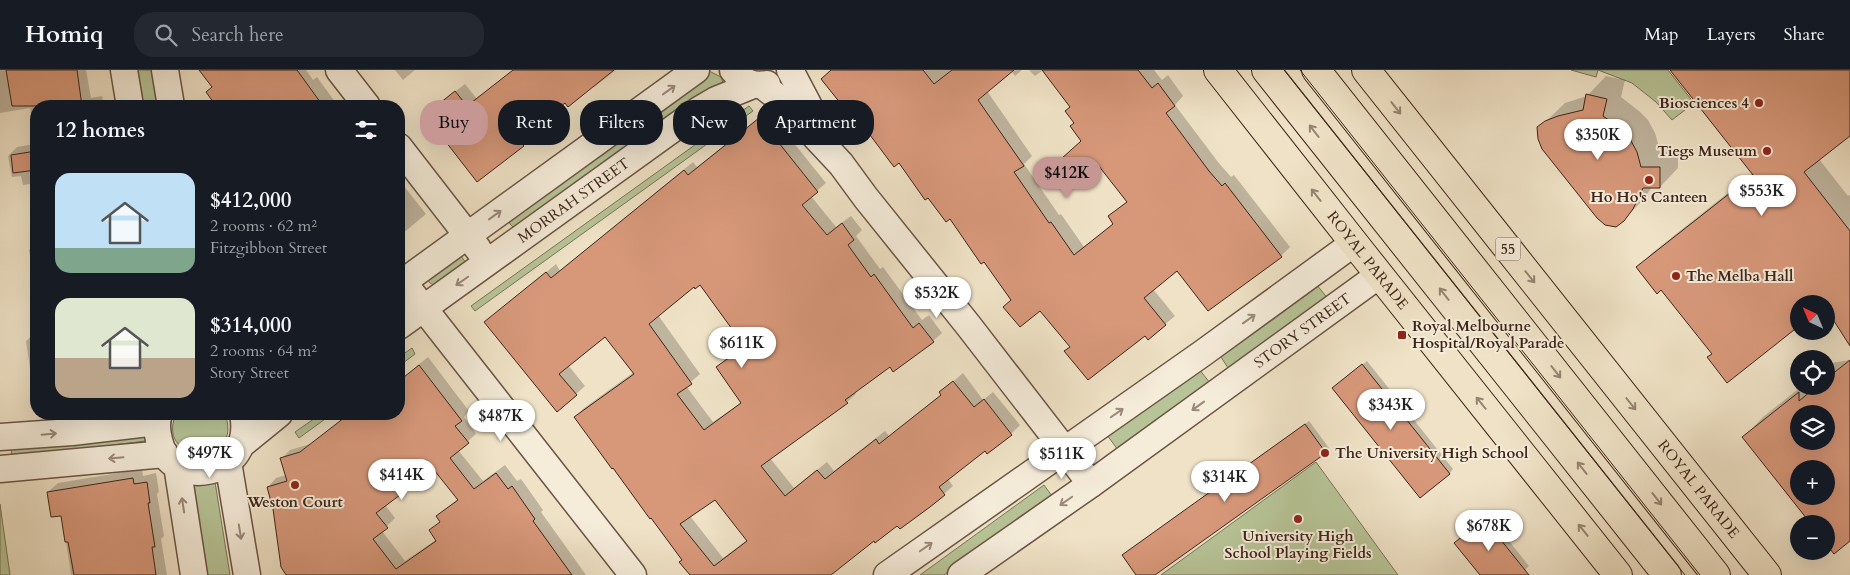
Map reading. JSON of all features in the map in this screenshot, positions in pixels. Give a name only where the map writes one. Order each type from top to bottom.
[{"type":"main road","name":"ROYAL PARADE","points":[[1218,70],[1618,575]]},
{"type":"main road","points":[[1266,70],[1667,575]]},
{"type":"main road","name":"55","points":[[1316,70],[1716,575]]},
{"type":"main road","name":"ROYAL PARADE","points":[[1366,70],[1768,575]]},
{"type":"main road","points":[[1356,246],[1389,225],[1438,161]]},
{"type":"main road","points":[[1379,275],[1441,227]]},
{"type":"main road","points":[[1460,252],[1491,228]]},
{"type":"main road","points":[[1581,403],[1612,380]]},
{"type":"main road","points":[[1519,450],[1551,428]]},
{"type":"street","points":[[124,70],[129,100]]},
{"type":"street","points":[[165,70],[170,100]]},
{"type":"street","points":[[339,70],[362,100]]},
{"type":"street","points":[[405,281],[696,70]]},
{"type":"street","points":[[732,70],[744,81],[758,85],[781,100],[841,164],[866,198],[968,324],[1091,484]]},
{"type":"street","name":"MORRAH STREET","points":[[405,322],[699,110],[722,97],[776,80],[784,70]]},
{"type":"street","points":[[790,70],[841,164]]},
{"type":"street","points":[[405,155],[489,262]]},
{"type":"street","points":[[886,575],[1356,246]]},
{"type":"street","name":"STORY STREET","points":[[961,575],[1091,484],[1379,275]]},
{"type":"street","points":[[405,288],[423,308],[633,575]]},
{"type":"street","points":[[1203,353],[1227,385]]},
{"type":"street","points":[[134,420],[0,437],[3,469],[171,460]]},
{"type":"street","points":[[158,420],[159,444],[171,460],[189,471],[203,472],[216,469],[272,420]]},
{"type":"street","points":[[244,420],[245,429],[235,453],[247,575]]},
{"type":"street","points":[[171,460],[194,575]]},
{"type":"green space","points":[[131,70],[157,70],[162,100],[135,100]]},
{"type":"green space","points":[[707,70],[721,77],[723,83],[718,89],[702,100],[673,100],[673,120],[663,127],[663,103]]},
{"type":"green space","points":[[1571,70],[1598,70],[1596,77]]},
{"type":"green space","points":[[1598,70],[1668,70],[1694,103],[1672,120],[1656,102],[1632,83]]},
{"type":"green space","points":[[749,106],[753,111],[747,115],[747,107]]},
{"type":"green space","points":[[606,145],[637,145],[515,229],[510,224],[508,218]]},
{"type":"green space","points":[[695,145],[706,145],[475,311],[471,306]]},
{"type":"green space","points":[[460,255],[467,267],[436,287],[429,282],[427,275]]},
{"type":"green space","points":[[1316,284],[1329,300],[1230,369],[1228,368],[1221,354]]},
{"type":"green space","points":[[412,348],[415,354],[405,362],[405,353]]},
{"type":"green space","points":[[1199,369],[1210,383],[1118,450],[1107,435]]},
{"type":"green space","points":[[175,420],[226,420],[228,432],[223,444],[212,451],[200,453],[187,450],[177,443],[173,431]]},
{"type":"green space","points":[[312,420],[324,420],[299,438],[295,432]]},
{"type":"green space","points":[[143,431],[145,441],[12,458],[11,448]]},
{"type":"green space","name":"University High School Playing Fields","points":[[1316,462],[1398,575],[1161,575]]},
{"type":"green space","points":[[215,482],[230,575],[203,575],[188,486]]},
{"type":"green space","points":[[1044,485],[1052,496],[944,575],[920,575]]},
{"type":"green space","points":[[0,504],[10,575],[0,575]]},
{"type":"building","points":[[6,70],[77,70],[81,100],[30,100],[30,106],[12,106]]},
{"type":"building","points":[[199,70],[297,70],[319,100],[212,100],[206,92],[212,87]]},
{"type":"building","points":[[513,70],[614,70],[570,105],[570,100],[498,100],[498,145],[524,146],[477,182],[448,145],[488,145],[488,100],[475,100]]},
{"type":"building","points":[[831,70],[923,70],[934,84],[952,70],[1014,70],[978,100],[1024,166],[1014,172],[1049,223],[1051,222],[1074,255],[1113,224],[1108,216],[1127,202],[1098,165],[1079,180],[1061,159],[1081,141],[1070,126],[1074,123],[1065,111],[1070,107],[1042,70],[1138,70],[1152,88],[1158,83],[1175,106],[1166,113],[1209,171],[1222,186],[1225,183],[1282,257],[1208,311],[1177,271],[1144,298],[1166,325],[1148,340],[1145,336],[1088,380],[1064,351],[1070,347],[1040,311],[1020,327],[1003,307],[1011,300],[984,262],[981,264],[950,219],[946,222],[928,198],[925,200],[899,163],[894,167],[874,140],[874,100],[838,100],[821,79]]},
{"type":"building","points":[[1670,70],[1850,70],[1850,136],[1804,172],[1850,231],[1850,346],[1835,323],[1835,295],[1790,295],[1790,333],[1727,383],[1707,357],[1712,354],[1661,290],[1657,294],[1636,267],[1753,175]]},
{"type":"building","points":[[455,91],[462,100],[444,100]]},
{"type":"building","points":[[1586,94],[1607,99],[1603,116],[1621,129],[1630,139],[1637,152],[1641,167],[1660,167],[1660,188],[1643,188],[1633,209],[1624,221],[1616,227],[1605,225],[1597,218],[1542,149],[1538,139],[1537,127],[1545,121],[1583,110]]},
{"type":"building","points":[[757,120],[757,145],[781,145],[818,192],[802,205],[827,235],[842,223],[854,240],[848,245],[871,277],[874,274],[913,328],[919,323],[934,342],[893,372],[890,367],[845,400],[848,403],[761,466],[785,496],[817,470],[825,479],[876,439],[879,444],[941,395],[939,392],[953,381],[974,407],[984,399],[1012,435],[987,454],[985,451],[939,487],[945,495],[930,507],[900,529],[897,526],[875,543],[874,541],[831,575],[690,575],[679,562],[682,560],[574,417],[634,374],[605,337],[559,374],[577,395],[557,412],[484,322],[546,272],[551,278],[684,170],[688,175],[725,145],[747,145],[747,128]],"holes":[[[700,285],[732,329],[724,335],[737,352],[716,367],[741,403],[704,430],[677,394],[692,384],[649,324],[694,287],[695,289]],[[715,500],[747,541],[714,566],[680,524]]]},
{"type":"building","points":[[30,152],[30,171],[13,173],[11,155]]},
{"type":"building","points":[[1850,360],[1850,541],[1835,553],[1835,515],[1804,515],[1796,505],[1835,505],[1835,460],[1790,460],[1790,498],[1742,437],[1795,395],[1799,395],[1799,401],[1806,395],[1835,395],[1835,372]]},
{"type":"building","points":[[1362,364],[1450,474],[1420,498],[1332,388]]},
{"type":"building","points":[[419,365],[462,421],[455,426],[469,443],[450,458],[474,489],[496,473],[508,489],[512,486],[535,519],[533,521],[572,575],[286,575],[281,567],[273,509],[267,487],[287,481],[280,458],[300,452],[341,420],[405,420],[405,376]],"holes":[[[426,460],[458,500],[436,516],[440,522],[429,530],[436,541],[396,569],[373,539],[388,528],[376,513],[400,495],[393,486]]]},
{"type":"building","points":[[1305,424],[1326,453],[1155,575],[1136,575],[1122,555]]},
{"type":"building","points":[[133,478],[134,484],[147,482],[150,503],[148,503],[155,547],[152,547],[156,575],[74,575],[68,542],[65,542],[61,516],[51,517],[47,492]]},
{"type":"building","points":[[1484,519],[1529,575],[1480,575],[1454,543]]},
{"type":"tram line","points":[[1284,70],[1685,575]]},
{"type":"tram line","points":[[1300,70],[1700,575]]},
{"type":"place","name":"Biosciences 4","points":[[1759,103]]},
{"type":"place","name":"Tiegs Museum","points":[[1767,151]]},
{"type":"place","name":"Ho Ho's Canteen","points":[[1649,180]]},
{"type":"place","name":"The Melba Hall","points":[[1676,276]]},
{"type":"place","name":"Royal Melbourne Hospital/Royal Parade","points":[[1402,335]]},
{"type":"place","name":"The University High School","points":[[1325,453]]},
{"type":"place","name":"Weston Court","points":[[295,485]]},
{"type":"place","name":"University High School Playing Fields","points":[[1298,519]]}]
